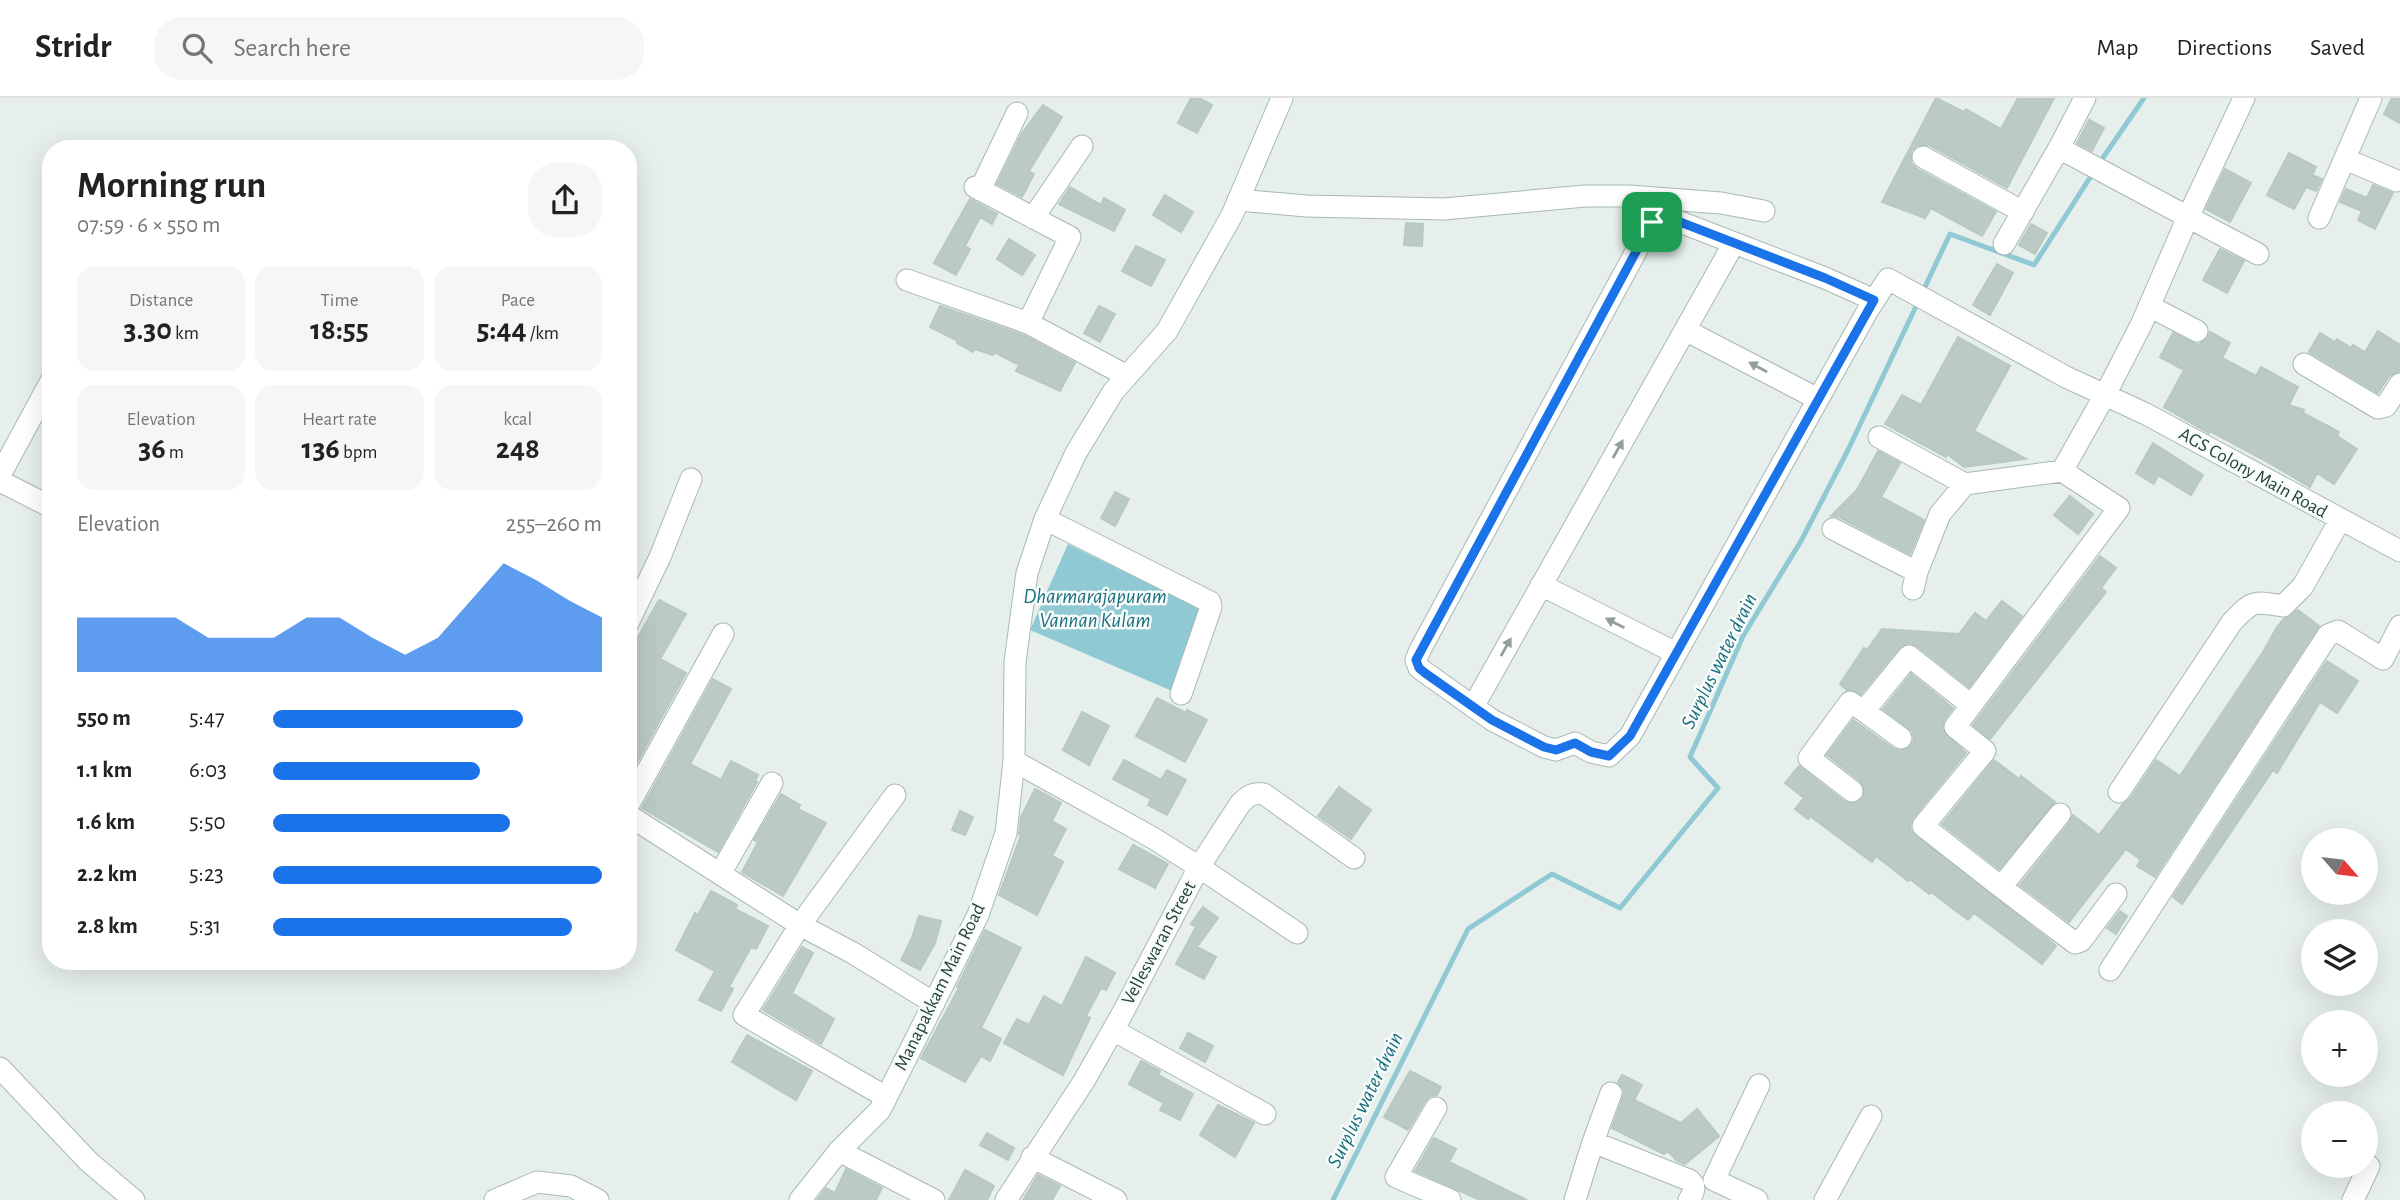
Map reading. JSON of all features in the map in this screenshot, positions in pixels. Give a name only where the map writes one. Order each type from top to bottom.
[{"type":"street","name":"Manapakkam Main Road","points":[[800,1200],[839,1151],[880,1110],[978,915],[1006,833],[1014,761],[1017,649],[1027,573],[1045,519],[1076,453],[1112,392],[1167,331],[1238,200],[1282,98]]},
{"type":"street","points":[[2062,471],[2106,393],[2149,306],[2244,98]]},
{"type":"street","points":[[2319,218],[2371,98]]},
{"type":"street","points":[[2004,244],[2059,148],[2081,99]]},
{"type":"street","points":[[1017,113],[977,189],[1070,237],[1027,323]]},
{"type":"street","points":[[1033,218],[1082,146]]},
{"type":"street","points":[[2059,148],[2258,254]]},
{"type":"street","points":[[1923,157],[2023,212]]},
{"type":"street","points":[[2344,159],[2397,181]]},
{"type":"street","points":[[1238,200],[1306,206],[1444,209],[1585,196],[1629,196],[1721,203],[1764,211]]},
{"type":"street","points":[[1659,218],[1680,222],[1734,243],[1874,300],[1630,736],[1609,756],[1591,752],[1575,743],[1556,750],[1544,747],[1492,720],[1419,668],[1416,660],[1652,222],[1659,218]]},
{"type":"street","points":[[1473,707],[1734,243]]},
{"type":"street","name":"AGS Colony Main Road","points":[[1874,300],[1888,279],[2066,377],[2106,393],[2400,551]]},
{"type":"street","points":[[907,280],[1027,323],[1127,376]]},
{"type":"street","points":[[2149,306],[2197,331]]},
{"type":"street","points":[[1685,330],[1818,399]]},
{"type":"street","points":[[2304,364],[2378,408],[2386,406],[2400,384]]},
{"type":"street","points":[[0,475],[42,398]]},
{"type":"street","points":[[1879,437],[1965,484],[2062,471],[2119,508],[1955,727],[1985,751],[1923,826],[2075,943],[2081,941],[2116,894]]},
{"type":"street","points":[[637,604],[660,557],[691,479]]},
{"type":"street","points":[[0,481],[42,502]]},
{"type":"street","points":[[1833,529],[1915,580],[1940,514],[1965,484]]},
{"type":"street","points":[[1045,519],[1210,602],[1211,607],[1181,694]]},
{"type":"street","points":[[2119,792],[2232,622],[2249,604],[2260,602],[2283,606],[2295,596],[2340,520]]},
{"type":"street","points":[[1541,585],[1676,653]]},
{"type":"street","points":[[2110,970],[2328,635],[2338,631],[2383,659],[2400,626]]},
{"type":"street","points":[[637,790],[723,634]]},
{"type":"street","points":[[1864,711],[1909,656],[1971,705]]},
{"type":"street","points":[[1852,791],[1809,758],[1850,702],[1901,738]]},
{"type":"street","name":"Velleswaran Street","points":[[1006,1200],[1084,1081],[1199,867],[1153,838],[1014,761]]},
{"type":"street","points":[[720,874],[772,783]]},
{"type":"street","points":[[1297,933],[1199,867],[1240,804],[1249,796],[1265,794],[1354,858]]},
{"type":"street","points":[[886,1097],[744,1015],[800,925],[895,795]]},
{"type":"street","points":[[2001,887],[2060,814]]},
{"type":"street","points":[[637,821],[800,925],[853,953],[934,1003]]},
{"type":"street","points":[[1113,1030],[1265,1114]]},
{"type":"street","points":[[0,1068],[89,1162],[134,1200]]},
{"type":"street","points":[[1757,1200],[1714,1180],[1759,1085]]},
{"type":"street","points":[[1575,1200],[1611,1093]]},
{"type":"street","points":[[1436,1108],[1396,1177],[1450,1200]]},
{"type":"street","points":[[1825,1200],[1871,1116]]},
{"type":"street","points":[[1593,1142],[1689,1180],[1695,1188],[1689,1200]]},
{"type":"street","points":[[839,1151],[934,1200]]},
{"type":"street","points":[[1032,1157],[1116,1200]]},
{"type":"street","points":[[2354,1200],[2364,1178]]},
{"type":"street","points":[[495,1200],[537,1182],[571,1186],[598,1200]]},
{"type":"water","name":"Dharmarajapuram Vannan Kulam","points":[[1068,544],[1200,609],[1172,691],[1030,630]]},
{"type":"building","points":[[1191,98],[1199,98],[1212,105],[1197,133],[1178,123]]},
{"type":"building","points":[[1936,98],[1964,112],[1966,109],[2001,129],[2018,98],[2054,98],[2007,188],[1929,145],[1917,145],[1911,151],[1911,163],[1917,169],[1996,212],[1982,236],[1931,208],[1925,218],[1882,202]]},
{"type":"building","points":[[2392,98],[2400,98],[2400,123],[2384,114]]},
{"type":"building","points":[[1043,105],[1062,117],[1029,171],[1034,174],[1022,197],[997,184],[1022,133]]},
{"type":"building","points":[[2089,120],[2104,128],[2092,151],[2077,143]]},
{"type":"building","points":[[2289,153],[2316,167],[2312,175],[2322,179],[2316,191],[2306,187],[2294,209],[2267,195]]},
{"type":"building","points":[[2225,169],[2251,183],[2230,222],[2206,209]]},
{"type":"building","points":[[2373,185],[2393,193],[2375,229],[2358,220],[2362,211],[2340,202],[2346,189],[2367,198]]},
{"type":"building","points":[[1070,187],[1101,205],[1104,198],[1125,210],[1114,231],[1059,204]]},
{"type":"building","points":[[1165,195],[1193,212],[1181,232],[1153,215]]},
{"type":"building","points":[[970,199],[997,214],[992,224],[980,217],[965,246],[970,249],[956,275],[934,263]]},
{"type":"building","points":[[1406,223],[1423,224],[1422,246],[1404,245]]},
{"type":"building","points":[[2031,224],[2047,233],[2035,254],[2019,245]]},
{"type":"building","points":[[1009,239],[1035,255],[1022,275],[997,259]]},
{"type":"building","points":[[1136,246],[1165,260],[1151,286],[1122,271]]},
{"type":"building","points":[[2220,249],[2244,261],[2227,293],[2203,280]]},
{"type":"building","points":[[1997,264],[2013,273],[1990,315],[1973,305]]},
{"type":"building","points":[[940,306],[1023,335],[1075,363],[1060,391],[1016,371],[1019,365],[994,352],[993,355],[975,349],[973,352],[930,327]]},
{"type":"building","points":[[1099,306],[1115,314],[1100,342],[1084,333]]},
{"type":"building","points":[[2378,331],[2400,345],[2400,371],[2389,376],[2378,393],[2309,352],[2320,333],[2335,342],[2337,339],[2351,348],[2353,345],[2365,352]]},
{"type":"building","points":[[2210,332],[2230,343],[2222,358],[2256,376],[2261,367],[2298,387],[2289,405],[2304,410],[2303,413],[2339,432],[2337,436],[2357,449],[2334,484],[2317,473],[2310,487],[2164,407],[2184,370],[2160,357],[2173,333],[2198,345],[2208,338]]},
{"type":"building","points":[[1958,337],[2010,366],[1974,431],[2026,459],[1964,467],[1947,454],[1946,457],[1885,424],[1902,395],[1921,405]]},
{"type":"building","points":[[2153,443],[2203,475],[2191,495],[2158,475],[2154,484],[2136,473]]},
{"type":"building","points":[[1878,451],[1900,463],[1881,497],[1924,520],[1910,554],[1839,517],[1831,516],[1857,490]]},
{"type":"building","points":[[1115,492],[1129,499],[1115,526],[1101,518]]},
{"type":"building","points":[[2070,496],[2093,514],[2078,534],[2054,515]]},
{"type":"building","points":[[2100,556],[2116,568],[2101,588],[2106,592],[1990,739],[1973,725]]},
{"type":"building","points":[[659,600],[686,614],[660,659],[686,673],[637,762],[637,639]]},
{"type":"building","points":[[2002,601],[2022,616],[1969,687],[1910,643],[1899,648],[1861,694],[1847,690],[1840,684],[1864,648],[1867,650],[1882,629],[1959,634],[1975,613],[1986,621]]},
{"type":"building","points":[[2298,610],[2319,626],[2155,877],[2137,866],[2141,860],[2126,849],[2069,922],[2020,885],[2073,815],[2099,835],[2130,799],[2156,760],[2180,776],[2277,627]]},
{"type":"building","points":[[2327,661],[2358,681],[2337,713],[2320,702],[2277,773],[2273,770],[2182,904],[2173,897]]},
{"type":"building","points":[[1911,674],[1953,708],[1944,720],[1943,731],[1966,753],[1913,818],[1911,831],[2056,946],[2042,964],[1974,913],[1968,920],[1931,892],[1929,894],[1910,879],[1908,881],[1876,856],[1872,862],[1810,816],[1808,819],[1795,809],[1804,798],[1785,783],[1799,766],[1845,802],[1856,803],[1863,798],[1864,787],[1860,781],[1827,755],[1853,720],[1894,749],[1900,751],[1911,746],[1914,740],[1913,732],[1883,709]]},
{"type":"building","points":[[713,679],[731,689],[690,764],[721,780],[731,761],[758,775],[755,781],[757,782],[718,852],[642,808]]},
{"type":"building","points":[[1157,698],[1207,720],[1185,762],[1136,736]]},
{"type":"building","points":[[1082,712],[1109,726],[1089,765],[1063,750]]},
{"type":"building","points":[[1124,760],[1161,780],[1167,770],[1186,780],[1167,815],[1148,805],[1151,799],[1113,779]]},
{"type":"building","points":[[1994,760],[2019,779],[2021,776],[2055,802],[1999,869],[1942,824]]},
{"type":"building","points":[[1339,787],[1371,810],[1351,839],[1318,816]]},
{"type":"building","points":[[1035,789],[1061,803],[1052,821],[1066,829],[1052,856],[1063,862],[1037,915],[999,895],[1021,835],[1021,817]]},
{"type":"building","points":[[781,794],[800,805],[798,809],[826,823],[783,896],[742,872],[758,842],[754,840]]},
{"type":"building","points":[[960,811],[973,817],[965,835],[952,830]]},
{"type":"building","points":[[1133,845],[1168,864],[1155,888],[1119,869]]},
{"type":"building","points":[[711,891],[737,905],[735,909],[768,926],[756,949],[751,947],[729,987],[733,989],[721,1011],[699,1000],[715,971],[676,950],[695,913],[698,915]]},
{"type":"building","points":[[1203,907],[1218,918],[1197,947],[1216,957],[1204,979],[1176,964],[1196,927],[1191,924]]},
{"type":"building","points":[[2120,911],[2127,916],[2116,934],[2107,928]]},
{"type":"building","points":[[919,916],[941,921],[935,943],[920,970],[901,960]]},
{"type":"building","points":[[985,930],[1021,948],[981,1028],[1001,1039],[990,1061],[981,1056],[965,1082],[921,1058],[959,988],[957,987]]},
{"type":"building","points":[[802,947],[813,953],[792,993],[834,1019],[821,1044],[763,1010]]},
{"type":"building","points":[[1086,957],[1115,973],[1106,990],[1101,988],[1086,1016],[1090,1018],[1063,1075],[1004,1043],[1017,1019],[1029,1025],[1044,996],[1062,1006]]},
{"type":"building","points":[[1188,1033],[1213,1046],[1205,1062],[1180,1048]]},
{"type":"building","points":[[747,1035],[812,1071],[796,1100],[732,1062]]},
{"type":"building","points":[[1141,1061],[1160,1071],[1158,1075],[1193,1094],[1180,1120],[1160,1110],[1164,1103],[1129,1084]]},
{"type":"building","points":[[1410,1071],[1441,1087],[1437,1095],[1430,1096],[1425,1101],[1408,1130],[1384,1117]]},
{"type":"building","points":[[1622,1075],[1642,1085],[1634,1100],[1681,1123],[1697,1109],[1719,1136],[1685,1164],[1677,1161],[1668,1151],[1664,1154],[1612,1128],[1623,1097],[1624,1090],[1618,1082]]},
{"type":"building","points":[[1218,1105],[1254,1123],[1235,1157],[1200,1135]]},
{"type":"building","points":[[987,1133],[1014,1148],[1008,1160],[980,1145]]},
{"type":"building","points":[[1434,1138],[1456,1149],[1449,1162],[1527,1200],[1480,1200],[1415,1171]]},
{"type":"building","points":[[846,1169],[882,1188],[876,1200],[817,1200],[826,1188],[835,1193]]},
{"type":"building","points":[[965,1170],[994,1186],[987,1200],[949,1200]]},
{"type":"building","points":[[1038,1175],[1060,1186],[1052,1200],[1023,1200]]},
{"type":"waterway","name":"Surplus water drain","points":[[2098,165],[2144,98]]},
{"type":"waterway","name":"Surplus water drain","points":[[1923,291],[1950,234],[2034,265],[2093,173]]},
{"type":"waterway","name":"Surplus water drain","points":[[1333,1200],[1468,929],[1552,874],[1620,908],[1718,788],[1690,757],[1743,636],[1801,541],[1848,450],[1919,300]]},
{"type":"route","points":[[1659,218],[1680,222],[1825,278],[1874,300],[1630,736],[1609,756],[1591,752],[1575,743],[1556,750],[1544,747],[1492,720],[1425,673],[1416,660],[1652,222],[1659,218]]}]
